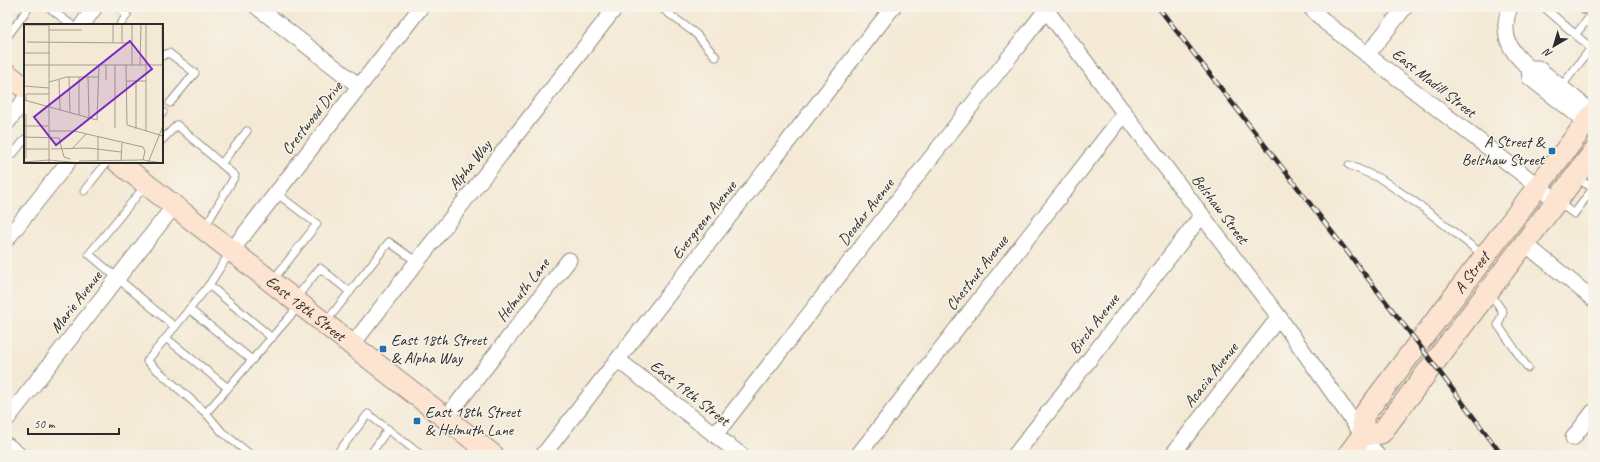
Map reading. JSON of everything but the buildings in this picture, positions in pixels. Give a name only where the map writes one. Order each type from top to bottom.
[{"type":"main road","points":[[7,76],[24,87]]},
{"type":"main road","name":"A Street","points":[[1592,119],[1537,186],[1483,256],[1363,416],[1363,435],[1381,433],[1574,176],[1593,153]]},
{"type":"main road","name":"East 18th Street","points":[[118,163],[232,250],[493,455]]},
{"type":"main road","points":[[1348,455],[1363,435]]},
{"type":"street","points":[[83,24],[95,7]]},
{"type":"street","points":[[257,7],[359,86]]},
{"type":"street","name":"Crestwood Drive","points":[[232,250],[421,7]]},
{"type":"street","name":"Alpha Way","points":[[352,345],[616,7]]},
{"type":"street","name":"Evergreen Avenue","points":[[543,455],[893,7]]},
{"type":"street","name":"East Madill Street","points":[[1310,7],[1326,23],[1556,200]]},
{"type":"street","points":[[1367,55],[1404,7]]},
{"type":"street","points":[[1510,7],[1506,18],[1507,39],[1514,52],[1529,68],[1530,78],[1575,113],[1592,119]]},
{"type":"street","name":"Belshaw Street","points":[[1045,9],[1279,317],[1377,455]]},
{"type":"street","name":"Deodar Avenue","points":[[715,435],[1045,9]]},
{"type":"street","points":[[1529,68],[1538,68],[1582,104],[1592,119]]},
{"type":"street","points":[[7,123],[24,100]]},
{"type":"street","name":"Chestnut Avenue","points":[[858,455],[1125,113]]},
{"type":"street","points":[[7,239],[67,163]]},
{"type":"street","name":"Marie Avenue","points":[[7,419],[174,206]]},
{"type":"street","name":"Birch Avenue","points":[[1015,455],[1202,215]]},
{"type":"street","points":[[1524,243],[1593,299]]},
{"type":"street","name":"Helmuth Lane","points":[[446,418],[569,260]]},
{"type":"street","name":"Acacia Avenue","points":[[1172,455],[1279,317]]},
{"type":"street","name":"East 19th Street","points":[[618,360],[741,455]]},
{"type":"street","points":[[1573,438],[1593,412]]},
{"type":"street","points":[[7,445],[19,455]]},
{"type":"lane","points":[[7,37],[29,7]]},
{"type":"lane","points":[[48,7],[71,24]]},
{"type":"lane","points":[[116,7],[127,15],[121,24]]},
{"type":"lane","points":[[660,7],[696,34],[716,57]]},
{"type":"lane","points":[[1546,7],[1545,8],[1592,49],[1561,87]]},
{"type":"lane","points":[[1575,35],[1593,13]]},
{"type":"lane","points":[[163,56],[170,53],[194,72],[170,103]]},
{"type":"lane","points":[[163,139],[177,124],[235,176],[203,229]]},
{"type":"lane","points":[[222,164],[247,130]]},
{"type":"lane","points":[[7,150],[13,154],[24,140]]},
{"type":"lane","points":[[84,190],[118,163]]},
{"type":"lane","points":[[1349,165],[1387,183],[1422,207],[1483,256]]},
{"type":"lane","points":[[1556,200],[1574,214],[1593,188],[1574,176]]},
{"type":"lane","points":[[147,185],[89,254],[175,327]]},
{"type":"lane","points":[[272,282],[317,224],[276,193]]},
{"type":"lane","points":[[325,324],[389,242],[417,262]]},
{"type":"lane","points":[[232,250],[209,285],[147,361],[206,413],[222,432],[251,455]]},
{"type":"lane","points":[[206,413],[272,338],[320,268],[350,292]]},
{"type":"lane","points":[[209,285],[272,338]]},
{"type":"lane","points":[[1488,290],[1503,312],[1498,325],[1528,368]]},
{"type":"lane","points":[[189,309],[252,360]]},
{"type":"lane","points":[[166,338],[228,388]]},
{"type":"lane","points":[[336,455],[368,414],[419,454]]},
{"type":"lane","points":[[370,455],[388,429]]},
{"type":"railway","points":[[1158,7],[1417,342],[1502,455]]},
{"type":"place","name":"A Street & Belshaw Street","points":[[1552,151]]},
{"type":"place","name":"East 18th Street & Alpha Way","points":[[383,349]]},
{"type":"place","name":"East 18th Street & Helmuth Lane","points":[[417,421]]}]
